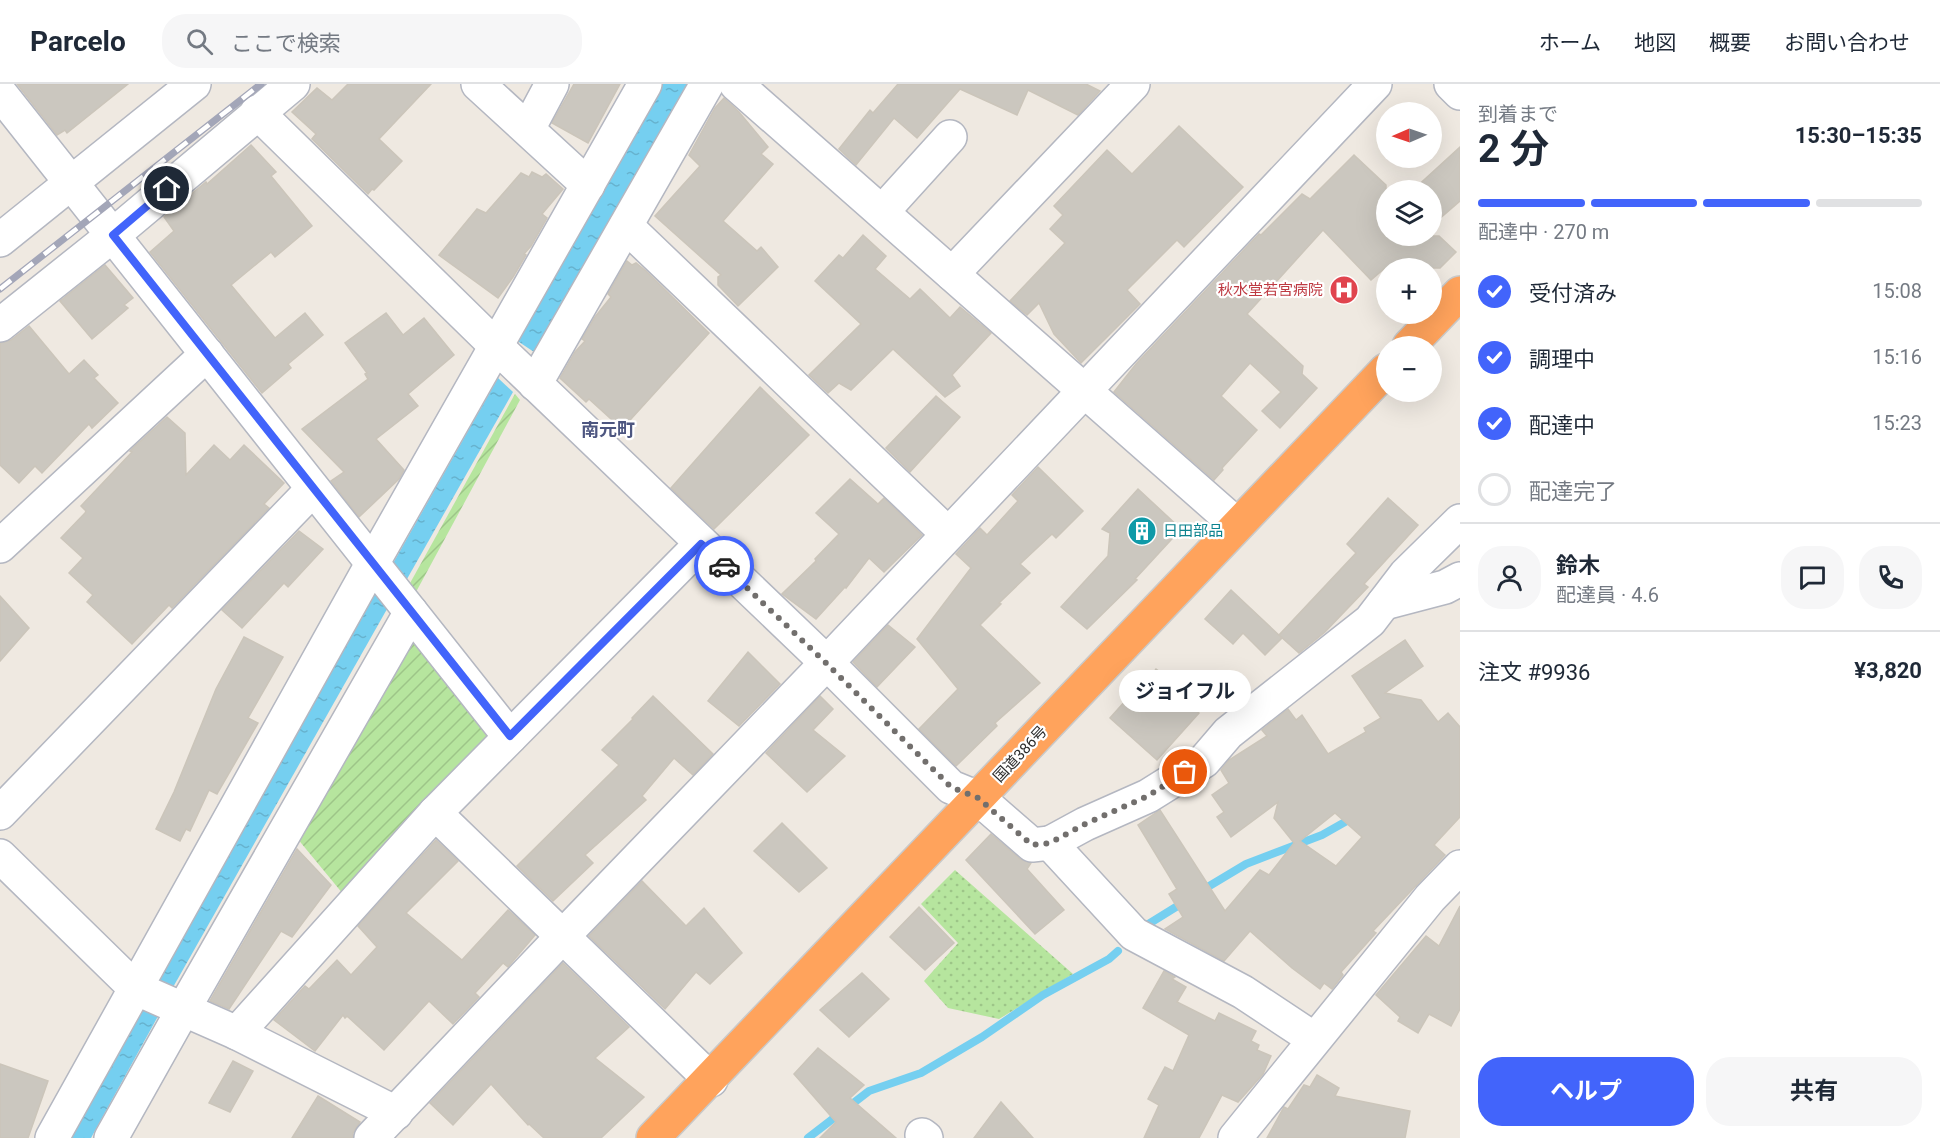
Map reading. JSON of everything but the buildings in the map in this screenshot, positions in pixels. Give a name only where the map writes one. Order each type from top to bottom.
[{"type":"highway","points":[[1419,336],[1460,293]]},
{"type":"highway","name":"国道386号","points":[[653,1138],[711,1080],[1376,380]]},
{"type":"street","points":[[0,240],[194,84]]},
{"type":"street","points":[[0,325],[113,235],[292,84]]},
{"type":"street","points":[[528,129],[552,84]]},
{"type":"street","points":[[52,1138],[372,564],[645,84]]},
{"type":"street","points":[[535,384],[707,84]]},
{"type":"street","points":[[735,84],[1237,525]]},
{"type":"street","points":[[952,274],[1131,84]]},
{"type":"street","points":[[371,1138],[826,663],[1375,84]]},
{"type":"street","points":[[1451,84],[1460,93]]},
{"type":"street","points":[[481,85],[588,185]]},
{"type":"street","points":[[0,93],[510,736]]},
{"type":"street","points":[[257,112],[951,787],[978,798],[1032,845],[1050,843],[1085,824],[1148,796],[1204,761],[1228,733],[1370,621],[1406,574],[1460,521]]},
{"type":"street","points":[[882,212],[950,137]]},
{"type":"street","points":[[626,226],[948,534]]},
{"type":"street","points":[[0,546],[207,354]]},
{"type":"street","points":[[0,813],[313,489]]},
{"type":"street","points":[[237,1033],[435,813],[701,544]]},
{"type":"street","points":[[1384,603],[1445,587],[1460,579]]},
{"type":"street","points":[[111,1138],[411,612]]},
{"type":"street","points":[[435,813],[711,1080]]},
{"type":"street","points":[[1050,843],[1134,934],[1243,992],[1314,1039]]},
{"type":"street","points":[[0,856],[135,988],[237,1033],[396,1113]]},
{"type":"street","points":[[1235,1138],[1430,898],[1460,867]]},
{"type":"green space","points":[[515,394],[520,400],[416,592],[409,585]]},
{"type":"green space","points":[[410,626],[491,737],[348,900],[292,832]]},
{"type":"green space","points":[[955,870],[1073,974],[999,1019],[948,1008],[924,981],[958,943],[921,904]]},
{"type":"water","points":[[663,84],[687,84],[534,352],[516,340]]},
{"type":"water","points":[[498,378],[513,392],[407,579],[392,565]]},
{"type":"water","points":[[375,586],[391,602],[172,989],[156,982]]},
{"type":"water","points":[[141,1002],[162,1009],[91,1138],[68,1138]]},
{"type":"waterway","points":[[1201,891],[1246,864],[1322,835],[1352,818]]},
{"type":"waterway","points":[[1142,928],[1184,902]]},
{"type":"waterway","points":[[808,1138],[869,1091],[921,1073],[982,1037],[1043,995],[1109,959],[1118,951]]},
{"type":"railway","points":[[0,289],[261,84]]},
{"type":"way so far","points":[[724,566],[951,787],[978,798],[1032,845],[1050,843],[1085,824],[1148,796],[1185,772]]},
{"type":"place","name":"秋水堂若宮病院","points":[[1344,290]]},
{"type":"place","name":"日田部品","points":[[1142,531]]},
{"type":"place","name":"ジョイフル","points":[[1185,772]]},
{"type":"district","name":"南元町","points":[[608,429]]},
{"type":"route","points":[[167,189],[113,235],[327,508],[510,736],[701,544],[724,566]]}]
